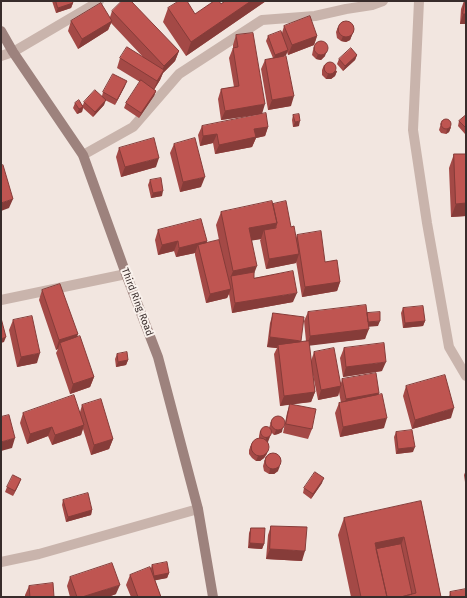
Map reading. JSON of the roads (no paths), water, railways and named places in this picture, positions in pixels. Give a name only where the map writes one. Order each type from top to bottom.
[{"type":"street","points":[[1,56],[14,52],[99,1]]},
{"type":"street","points":[[83,155],[133,127],[179,74],[262,20],[315,16],[372,5],[383,1]]},
{"type":"street","points":[[419,1],[413,130],[427,223],[450,347],[466,376]]},
{"type":"street","name":"Third Ring Road","points":[[1,31],[83,155],[158,357],[198,509],[213,597]]},
{"type":"street","points":[[1,300],[126,274]]},
{"type":"street","points":[[1,562],[39,554],[198,509]]}]
